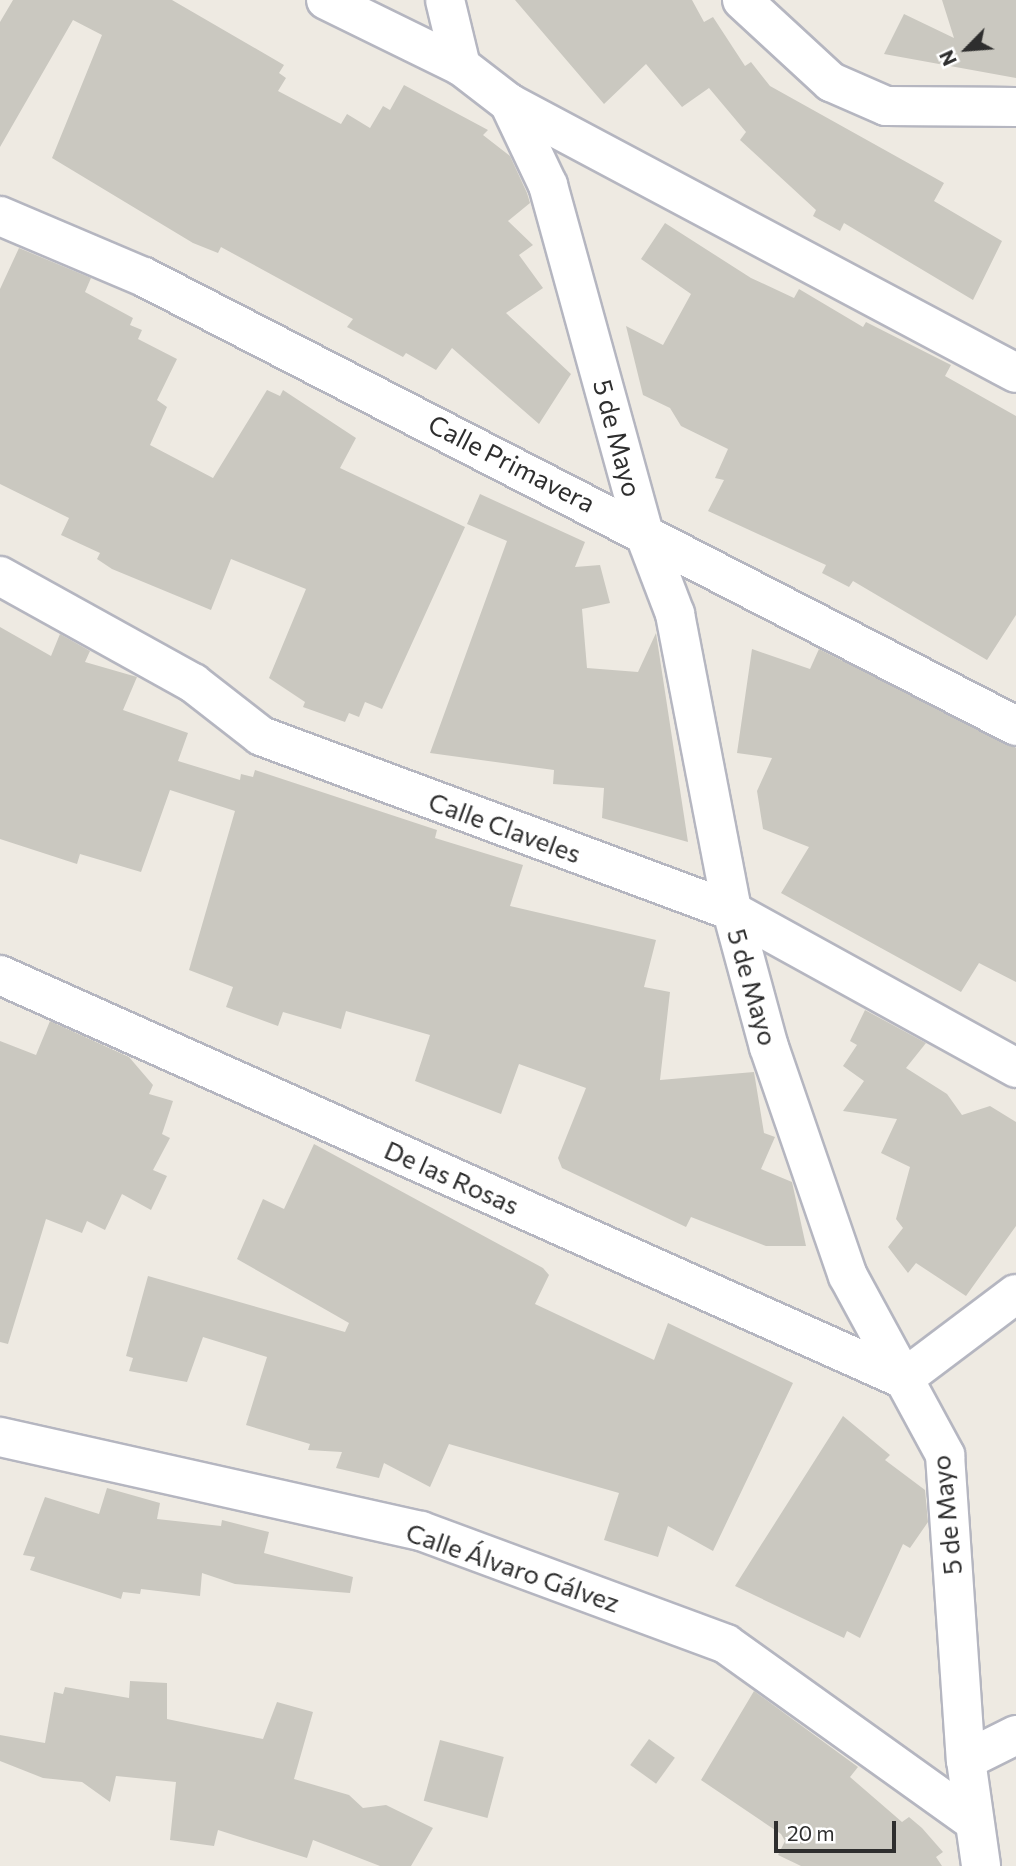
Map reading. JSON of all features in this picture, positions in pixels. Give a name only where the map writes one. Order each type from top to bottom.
[{"type":"street","points":[[326,0],[461,65],[509,103],[1016,373]]},
{"type":"street","points":[[445,0],[461,65]]},
{"type":"street","points":[[742,0],[831,82],[886,106],[1016,107]]},
{"type":"street","name":"5 de Mayo","points":[[509,103],[548,185],[643,530],[675,614],[732,911],[769,1047],[848,1276],[945,1455],[966,1760],[972,1820],[981,1866]]},
{"type":"street","name":"Calle Primavera","points":[[0,216],[144,277],[643,530],[1016,726]]},
{"type":"street","name":"Calle Claveles","points":[[0,576],[193,683],[261,736],[732,911],[1016,1068]]},
{"type":"street","name":"De las Rosas","points":[[0,975],[903,1379]]},
{"type":"street","points":[[903,1379],[1016,1294]]},
{"type":"street","name":"Calle Álvaro Gálvez","points":[[0,1437],[421,1531],[726,1644],[972,1820]]},
{"type":"street","points":[[966,1760],[1016,1735]]},
{"type":"building","points":[[13,0],[172,0],[284,65],[279,73],[286,78],[278,91],[341,124],[347,114],[370,128],[383,106],[390,110],[404,85],[488,130],[483,135],[510,156],[527,193],[530,203],[508,221],[533,245],[519,255],[543,288],[506,313],[571,374],[539,424],[452,348],[436,370],[406,353],[403,357],[347,327],[353,319],[221,247],[218,253],[193,243],[52,158],[102,35],[73,20],[0,147],[0,22]]},
{"type":"building","points":[[515,0],[692,0],[704,22],[713,17],[745,66],[751,62],[770,86],[944,183],[934,201],[1002,241],[973,300],[844,223],[840,231],[813,216],[816,210],[740,140],[746,132],[709,88],[682,107],[646,64],[604,104]]},
{"type":"building","points":[[942,0],[1016,0],[1016,78],[884,54],[904,14],[954,38]]},
{"type":"building","points":[[665,223],[751,278],[794,298],[799,289],[863,327],[866,322],[951,365],[945,376],[1016,416],[1016,615],[987,660],[853,581],[849,587],[822,573],[826,565],[708,511],[724,480],[715,478],[728,449],[681,426],[670,408],[643,395],[626,326],[663,345],[691,294],[641,259]]},
{"type":"building","points":[[19,248],[91,278],[85,292],[133,318],[130,325],[142,330],[138,339],[177,359],[157,400],[167,407],[150,445],[213,478],[267,390],[280,396],[283,390],[356,438],[340,468],[465,527],[382,709],[365,702],[359,717],[349,713],[345,722],[303,707],[305,702],[269,678],[306,589],[231,559],[211,610],[112,569],[97,559],[100,553],[61,535],[69,518],[0,484],[0,289]]},
{"type":"building","points":[[480,494],[585,542],[575,567],[600,565],[610,603],[582,609],[587,668],[638,672],[656,633],[688,842],[602,818],[604,788],[553,784],[554,770],[430,753],[507,541],[467,524]]},
{"type":"building","points":[[0,627],[51,656],[60,634],[90,651],[85,662],[137,677],[123,710],[188,733],[178,761],[240,780],[241,774],[253,777],[255,770],[437,830],[435,838],[523,865],[510,906],[656,940],[644,987],[670,992],[660,1080],[754,1072],[764,1133],[775,1137],[761,1169],[792,1182],[806,1246],[766,1246],[691,1217],[686,1227],[562,1168],[558,1158],[586,1088],[519,1064],[501,1114],[415,1081],[430,1035],[346,1011],[341,1029],[283,1012],[278,1026],[226,1007],[233,987],[189,970],[235,811],[170,790],[141,872],[80,854],[77,864],[0,839]]},
{"type":"building","points":[[752,649],[810,669],[819,649],[1016,748],[1016,982],[979,963],[961,992],[781,893],[809,847],[763,829],[757,791],[772,758],[737,753]]},
{"type":"building","points":[[865,1010],[926,1043],[906,1068],[947,1094],[962,1115],[990,1106],[1016,1122],[1016,1226],[966,1296],[916,1263],[908,1273],[888,1247],[903,1228],[896,1219],[910,1167],[881,1153],[897,1119],[843,1111],[864,1081],[843,1066],[857,1045],[850,1041]]},
{"type":"building","points":[[50,1021],[129,1057],[153,1085],[149,1094],[173,1101],[162,1134],[170,1138],[153,1170],[167,1176],[151,1210],[122,1194],[105,1230],[87,1221],[82,1233],[46,1219],[8,1344],[0,1342],[0,1041],[36,1055]]},
{"type":"building","points":[[314,1144],[543,1268],[549,1275],[535,1304],[654,1360],[668,1323],[793,1383],[713,1551],[668,1526],[658,1557],[604,1540],[619,1493],[449,1444],[430,1487],[384,1463],[379,1478],[336,1468],[342,1452],[308,1450],[310,1444],[246,1425],[267,1357],[203,1337],[187,1382],[129,1371],[133,1358],[126,1356],[148,1276],[345,1332],[349,1323],[237,1259],[263,1199],[284,1209]]},
{"type":"building","points":[[843,1416],[890,1455],[885,1460],[925,1490],[928,1522],[910,1548],[903,1544],[860,1638],[847,1631],[844,1638],[735,1586]]},
{"type":"building","points":[[107,1488],[160,1503],[157,1519],[221,1526],[222,1520],[269,1532],[264,1553],[353,1577],[350,1593],[235,1584],[202,1573],[200,1596],[141,1589],[140,1594],[123,1592],[121,1599],[30,1570],[35,1557],[23,1555],[45,1497],[99,1514]]},
{"type":"building","points":[[130,1681],[167,1683],[167,1719],[263,1739],[277,1702],[313,1712],[294,1779],[349,1795],[363,1808],[386,1805],[433,1828],[411,1866],[380,1866],[313,1840],[307,1858],[218,1830],[214,1846],[170,1840],[176,1782],[116,1776],[110,1802],[82,1782],[43,1778],[0,1761],[0,1735],[45,1743],[54,1692],[63,1694],[65,1687],[129,1698]]},
{"type":"building","points":[[754,1691],[858,1767],[850,1777],[902,1822],[909,1817],[922,1828],[943,1852],[936,1857],[942,1866],[801,1866],[778,1855],[785,1841],[781,1834],[701,1780]]},
{"type":"building","points":[[649,1739],[675,1758],[656,1784],[630,1765]]},
{"type":"building","points":[[440,1740],[504,1757],[487,1818],[424,1801]]}]
